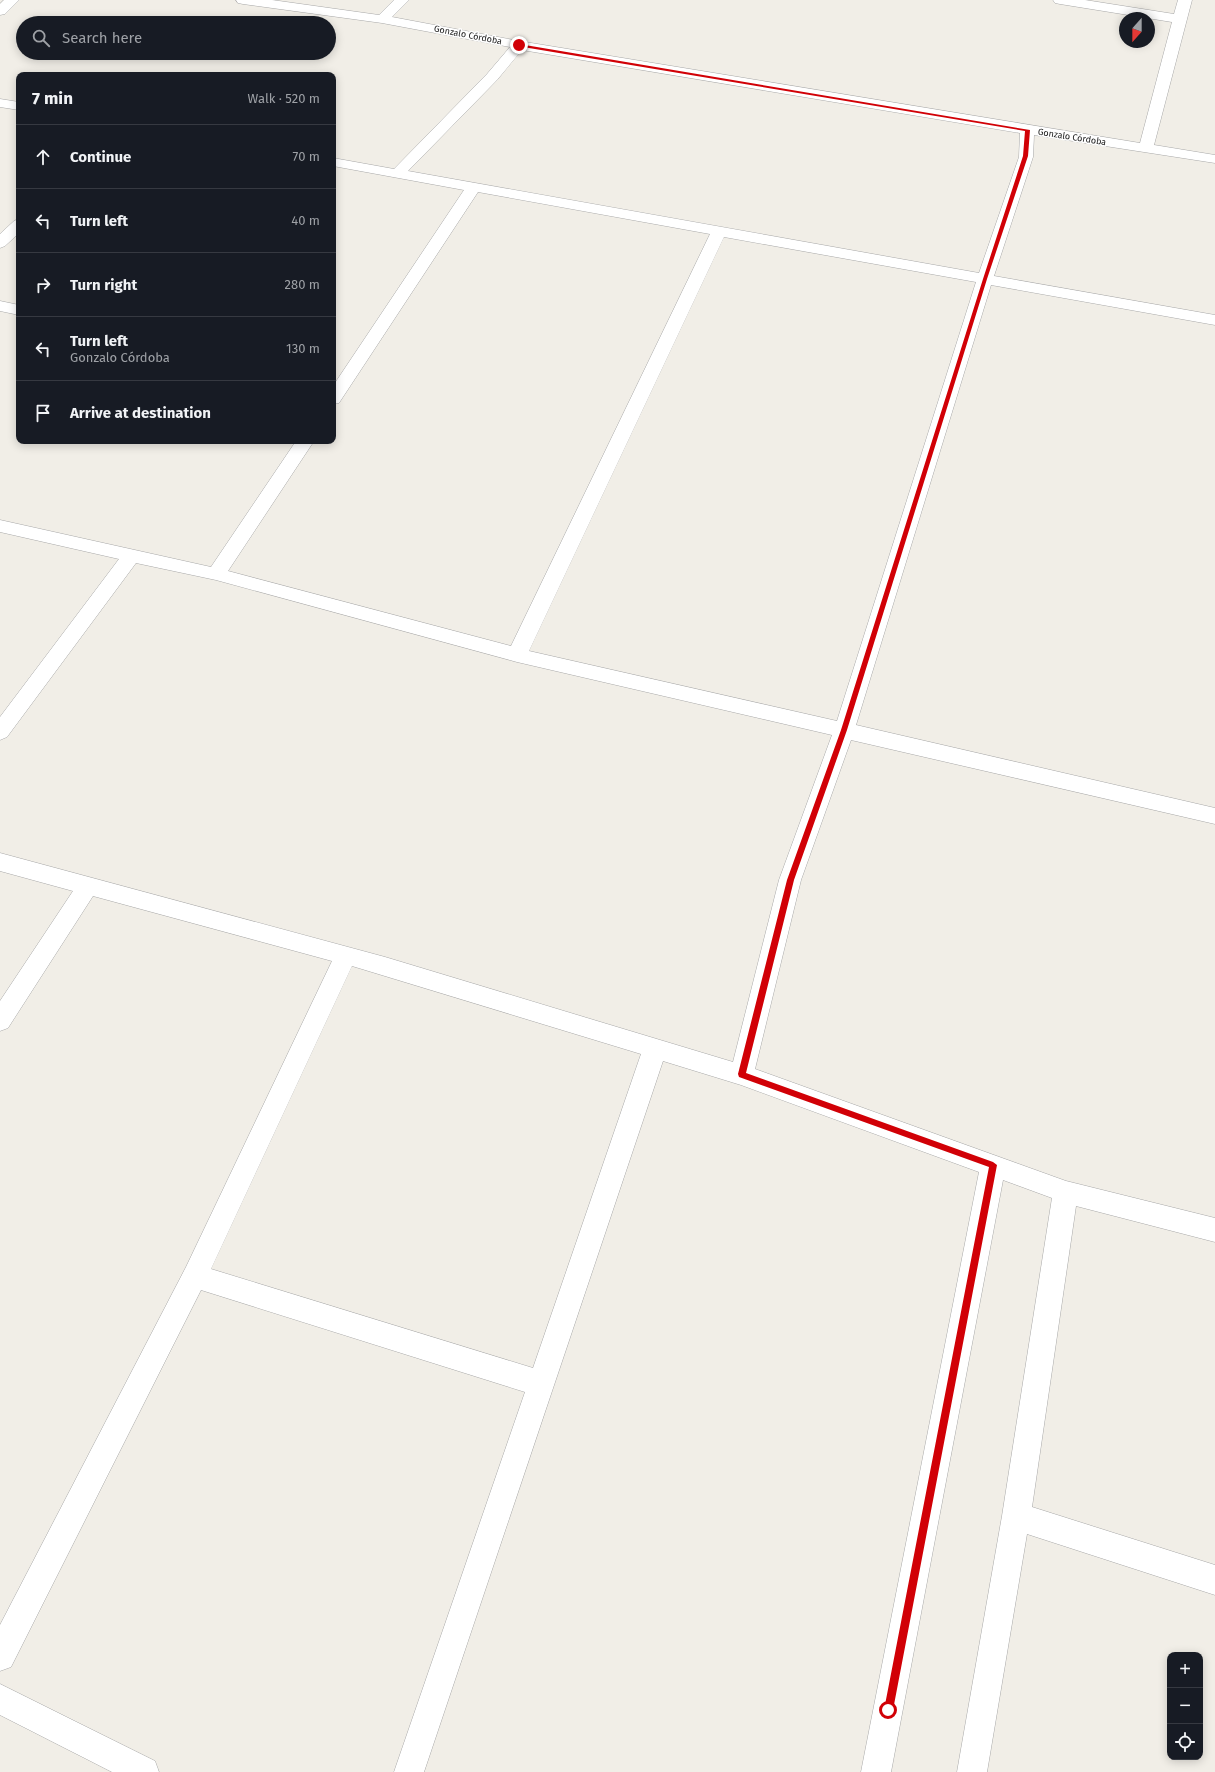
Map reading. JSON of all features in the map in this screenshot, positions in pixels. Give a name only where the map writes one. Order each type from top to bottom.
[{"type":"street","points":[[0,11],[12,0]]},
{"type":"street","name":"Gonzalo Córdoba","points":[[242,0],[382,19],[519,45],[1028,130],[1215,159]]},
{"type":"street","points":[[382,19],[402,0]]},
{"type":"street","points":[[1060,0],[1178,19]]},
{"type":"street","points":[[1146,149],[1178,19],[1185,0]]},
{"type":"street","points":[[397,174],[492,76],[519,45]]},
{"type":"street","points":[[0,103],[16,106]]},
{"type":"street","points":[[742,1074],[790,880],[844,730],[985,279],[1026,156],[1028,130]]},
{"type":"street","points":[[336,163],[1215,320]]},
{"type":"street","points":[[336,390],[341,374],[474,187]]},
{"type":"street","points":[[0,243],[16,227]]},
{"type":"street","points":[[517,655],[719,231]]},
{"type":"street","points":[[0,306],[16,309]]},
{"type":"street","points":[[216,574],[303,444]]},
{"type":"street","points":[[0,526],[216,574],[517,655],[1215,816]]},
{"type":"street","points":[[0,732],[131,556]]},
{"type":"street","points":[[0,862],[346,955],[742,1074],[1066,1192],[1215,1230]]},
{"type":"street","points":[[0,1021],[88,886]]},
{"type":"street","points":[[0,1656],[195,1276],[346,955]]},
{"type":"street","points":[[409,1772],[655,1048]]},
{"type":"street","points":[[876,1772],[993,1165]]},
{"type":"street","points":[[972,1772],[1016,1516],[1066,1192]]},
{"type":"street","points":[[195,1276],[541,1384]]},
{"type":"street","points":[[1016,1516],[1215,1580]]},
{"type":"street","points":[[0,1699],[144,1772]]},
{"type":"route","points":[[519,45],[1028,130],[1026,156],[985,279],[844,730],[790,880],[742,1074],[993,1165],[888,1710]]}]
